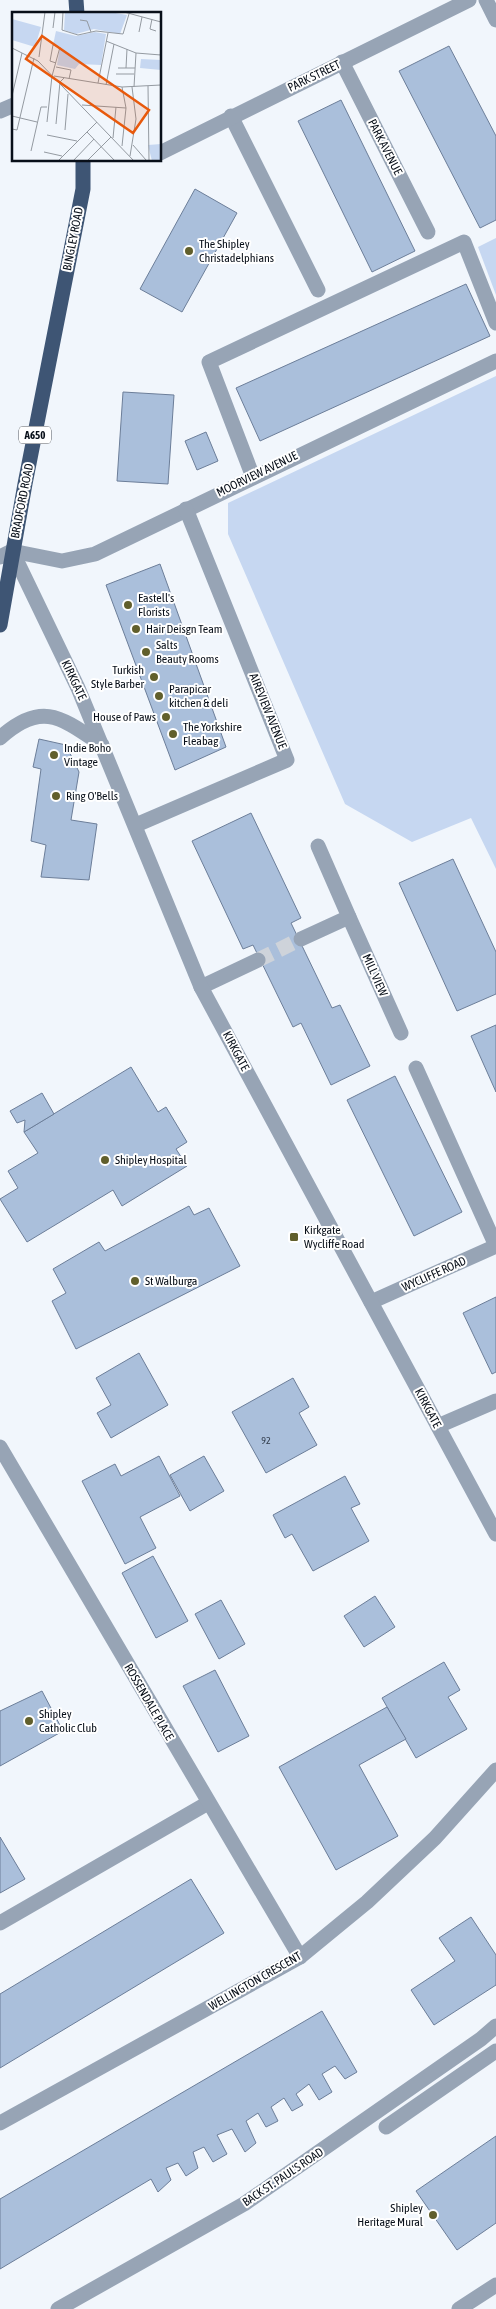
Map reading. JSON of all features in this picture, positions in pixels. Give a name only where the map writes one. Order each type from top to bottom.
[{"type":"highway","name":"BINGLEY ROAD","points":[[58,318],[83,189],[84,161]]},
{"type":"highway","name":"BRADFORD ROAD","points":[[0,625],[6,554],[58,318]]},
{"type":"street","name":"PARK STREET","points":[[161,152],[231,116],[469,0]]},
{"type":"street","points":[[486,0],[496,20]]},
{"type":"street","name":"PARK AVENUE","points":[[342,62],[428,232]]},
{"type":"street","points":[[0,111],[12,106]]},
{"type":"street","points":[[231,116],[318,290]]},
{"type":"street","points":[[253,477],[208,362],[464,242],[496,323]]},
{"type":"street","name":"MOORVIEW AVENUE","points":[[6,554],[62,560],[95,554],[496,360]]},
{"type":"street","name":"AIREVIEW AVENUE","points":[[136,825],[287,760],[186,509]]},
{"type":"street","name":"KIRKGATE","points":[[6,554],[78,688],[136,825],[201,987],[496,1534]]},
{"type":"street","points":[[0,738],[15,725],[39,715],[64,720],[102,745]]},
{"type":"street","name":"MILL VIEW","points":[[318,846],[401,1033]]},
{"type":"street","points":[[301,939],[349,917]]},
{"type":"street","points":[[201,987],[258,960]]},
{"type":"street","points":[[416,1068],[496,1246]]},
{"type":"street","name":"WYCLIFFE ROAD","points":[[371,1302],[496,1246]]},
{"type":"street","points":[[438,1426],[496,1401]]},
{"type":"street","name":"ROSSENDALE PLACE","points":[[0,1447],[300,1957]]},
{"type":"street","name":"WELLINGTON CRESCENT","points":[[0,2123],[300,1957],[367,1902],[435,1838],[496,1770]]},
{"type":"street","points":[[0,1924],[208,1803]]},
{"type":"street","name":"BACK ST. PAUL'S ROAD","points":[[58,2309],[244,2204],[481,2039],[496,2026]]},
{"type":"street","points":[[386,2127],[496,2051]]},
{"type":"street","points":[[459,2309],[496,2286]]},
{"type":"shaded area","points":[[496,238],[496,295],[478,247]]},
{"type":"shaded area","points":[[496,376],[496,869],[471,818],[412,842],[345,804],[228,534],[228,503]]},
{"type":"building","points":[[449,46],[496,136],[496,220],[480,228],[399,71]]},
{"type":"building","points":[[341,100],[415,251],[372,272],[298,121]]},
{"type":"building","name":"The Shipley Christadelphians","points":[[195,189],[237,213],[182,312],[140,289]]},
{"type":"building","points":[[466,284],[490,336],[260,441],[236,388]]},
{"type":"building","points":[[123,392],[174,395],[168,484],[117,481]]},
{"type":"building","points":[[206,432],[218,461],[197,470],[185,441]]},
{"type":"building","points":[[160,564],[226,747],[175,770],[106,585]]},
{"type":"building","name":"Ring O'Bells","points":[[39,739],[66,745],[79,772],[71,820],[97,824],[89,880],[41,877],[46,845],[31,841],[41,769],[33,767]]},
{"type":"building","points":[[251,813],[301,918],[291,923],[332,1008],[340,1005],[370,1066],[331,1085],[301,1023],[293,1027],[253,945],[243,949],[192,841]]},
{"type":"building","points":[[453,859],[496,952],[496,994],[457,1011],[399,883]]},
{"type":"building","points":[[496,1025],[496,1092],[471,1036]]},
{"type":"building","name":"Shipley Hospital","points":[[131,1067],[158,1112],[166,1107],[187,1142],[176,1149],[187,1166],[122,1206],[113,1190],[27,1242],[0,1199],[18,1188],[8,1171],[38,1153],[24,1132]]},
{"type":"building","points":[[395,1076],[462,1212],[414,1236],[347,1100]]},
{"type":"building","points":[[42,1093],[54,1114],[24,1132],[25,1120],[17,1123],[10,1111]]},
{"type":"building","name":"St Walburga","points":[[189,1206],[194,1215],[209,1208],[240,1266],[76,1349],[52,1301],[66,1293],[53,1269],[99,1242],[105,1251]]},
{"type":"building","points":[[496,1297],[496,1372],[492,1374],[463,1313]]},
{"type":"building","points":[[139,1353],[168,1405],[111,1438],[97,1413],[111,1405],[96,1378]]},
{"type":"building","points":[[293,1378],[309,1407],[299,1413],[317,1445],[266,1473],[232,1412]]},
{"type":"building","points":[[159,1456],[180,1496],[140,1517],[156,1548],[125,1564],[82,1481],[115,1464],[121,1476]]},
{"type":"building","points":[[204,1456],[224,1491],[190,1511],[170,1475]]},
{"type":"building","points":[[345,1476],[360,1504],[351,1508],[369,1541],[313,1571],[292,1534],[285,1538],[273,1515]]},
{"type":"building","points":[[153,1556],[188,1621],[156,1638],[122,1573]]},
{"type":"building","points":[[375,1596],[395,1627],[364,1647],[344,1616]]},
{"type":"building","points":[[221,1600],[245,1644],[219,1659],[195,1614]]},
{"type":"building","points":[[444,1662],[460,1690],[448,1697],[467,1729],[416,1758],[382,1698]]},
{"type":"building","points":[[215,1670],[249,1736],[218,1752],[183,1686]]},
{"type":"building","name":"Shipley Catholic Club","points":[[42,1691],[63,1731],[0,1766],[0,1711]]},
{"type":"building","points":[[387,1707],[406,1739],[359,1765],[398,1836],[336,1870],[279,1767]]},
{"type":"building","points":[[0,1837],[25,1879],[0,1893]]},
{"type":"building","points":[[191,1879],[224,1933],[0,2068],[0,1994]]},
{"type":"building","points":[[471,1917],[496,1955],[496,1985],[434,2025],[411,1990],[455,1961],[439,1938]]},
{"type":"building","points":[[322,2011],[357,2072],[345,2079],[335,2066],[322,2074],[332,2092],[319,2100],[309,2084],[296,2094],[303,2105],[292,2111],[284,2098],[271,2107],[278,2121],[266,2127],[258,2113],[246,2121],[256,2143],[245,2152],[232,2129],[217,2135],[227,2154],[213,2162],[204,2147],[193,2152],[198,2168],[186,2176],[178,2163],[166,2168],[171,2180],[158,2192],[151,2179],[0,2269],[0,2199]]},
{"type":"building","points":[[496,2136],[496,2223],[457,2250],[416,2191]]},
{"type":"tunnel","points":[[258,960],[301,939]]},
{"type":"place","name":"The Shipley Christadelphians","points":[[189,251]]},
{"type":"place","name":"Eastell's Florists","points":[[128,605]]},
{"type":"place","name":"Hair Deisgn Team","points":[[136,629]]},
{"type":"place","name":"Salts Beauty Rooms","points":[[146,652]]},
{"type":"place","name":"Turkish Style Barber","points":[[154,677]]},
{"type":"place","name":"Parapicar kitchen & deli","points":[[159,696]]},
{"type":"place","name":"House of Paws","points":[[166,717]]},
{"type":"place","name":"The Yorkshire Fleabag","points":[[173,734]]},
{"type":"place","name":"Indie Boho Vintage","points":[[54,755]]},
{"type":"place","name":"Ring O'Bells","points":[[56,796]]},
{"type":"place","name":"Shipley Hospital","points":[[105,1160]]},
{"type":"place","name":"Kirkgate Wycliffe Road","points":[[294,1237]]},
{"type":"place","name":"St Walburga","points":[[135,1281]]},
{"type":"place","name":"Shipley Catholic Club","points":[[29,1721]]},
{"type":"place","name":"Shipley Heritage Mural","points":[[433,2215]]}]
